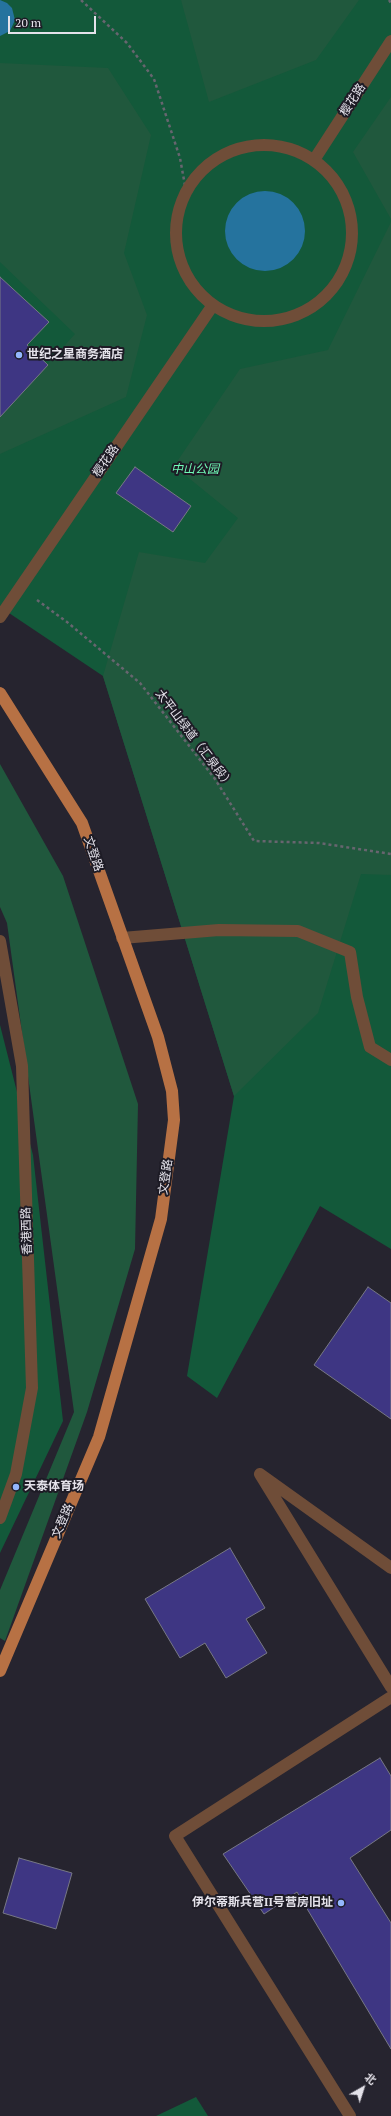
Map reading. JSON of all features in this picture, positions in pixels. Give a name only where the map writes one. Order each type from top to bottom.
[{"type":"main road","name":"文登路","points":[[0,693],[82,823],[158,1037],[172,1091],[174,1120],[161,1219],[99,1437],[0,1671]]},
{"type":"street","name":"樱花路","points":[[314,160],[391,41]]},
{"type":"street","points":[[255,144],[286,147],[314,160],[335,179],[348,204],[352,231],[349,259],[337,284],[317,304],[293,317],[265,322],[238,317],[212,305],[191,283],[178,255],[175,225],[186,191],[200,170],[226,152],[255,144]]},
{"type":"street","name":"樱花路","points":[[0,617],[212,305]]},
{"type":"street","points":[[122,938],[219,930],[298,931],[350,952],[357,997],[370,1047],[391,1060]]},
{"type":"street","name":"香港西路","points":[[0,941],[22,1066],[32,1388],[16,1474],[0,1518]]},
{"type":"street","points":[[391,1568],[260,1474],[391,1687]]},
{"type":"street","points":[[350,2116],[175,1836],[391,1697]]},
{"type":"path","points":[[81,0],[127,43],[154,79],[180,158],[186,191]]},
{"type":"path","name":"太平山绿道（汇泉段）","points":[[20,588],[67,622],[140,682],[215,779],[254,841],[319,843],[391,854]]},
{"type":"green space","name":"中山公园","points":[[0,0],[391,0],[391,1249],[320,1206],[217,1398],[187,1376],[234,1096],[103,676],[0,607]]},
{"type":"green space","points":[[181,0],[359,0],[316,60],[209,102]]},
{"type":"green space","points":[[0,63],[108,68],[151,135],[124,253],[147,315],[126,397],[0,454],[0,417],[75,334],[0,262]]},
{"type":"green space","points":[[391,97],[391,219],[353,152]]},
{"type":"green space","points":[[391,222],[391,875],[361,874],[318,1013],[234,1096],[103,676],[139,552],[205,563],[238,518],[174,466],[240,369],[328,350]]},
{"type":"green space","points":[[0,764],[63,876],[138,1104],[135,1249],[87,1412],[5,1641],[0,1638],[0,1590],[74,1412],[7,923],[0,907]]},
{"type":"green space","points":[[0,1025],[33,1155],[63,1421],[0,1553]]},
{"type":"green space","points":[[196,2097],[208,2116],[156,2116]]},
{"type":"water","points":[[0,0],[7,3],[12,8],[15,20],[10,31],[0,36]]},
{"type":"water","points":[[257,191],[273,191],[294,202],[305,223],[305,239],[294,260],[273,271],[257,271],[243,265],[236,260],[231,253],[225,239],[225,223],[231,209],[236,202],[243,197]]},
{"type":"building","name":"世纪之星商务酒店","points":[[0,277],[49,322],[27,345],[48,365],[0,417]]},
{"type":"building","points":[[135,467],[191,506],[173,532],[116,493]]},
{"type":"building","points":[[368,1287],[391,1303],[391,1419],[314,1365]]},
{"type":"building","points":[[230,1548],[265,1608],[246,1619],[267,1653],[226,1678],[205,1643],[180,1658],[145,1599]]},
{"type":"building","name":"伊尔蒂斯兵营II号营房旧址","points":[[380,1758],[391,1776],[391,1830],[350,1858],[391,1923],[391,2049],[297,1892],[264,1914],[223,1854]]},
{"type":"building","points":[[19,1858],[72,1873],[56,1929],[3,1913]]},
{"type":"place","name":"世纪之星商务酒店","points":[[19,355]]},
{"type":"place","name":"天泰体育场","points":[[16,1487]]},
{"type":"place","name":"伊尔蒂斯兵营II号营房旧址","points":[[341,1903]]}]
